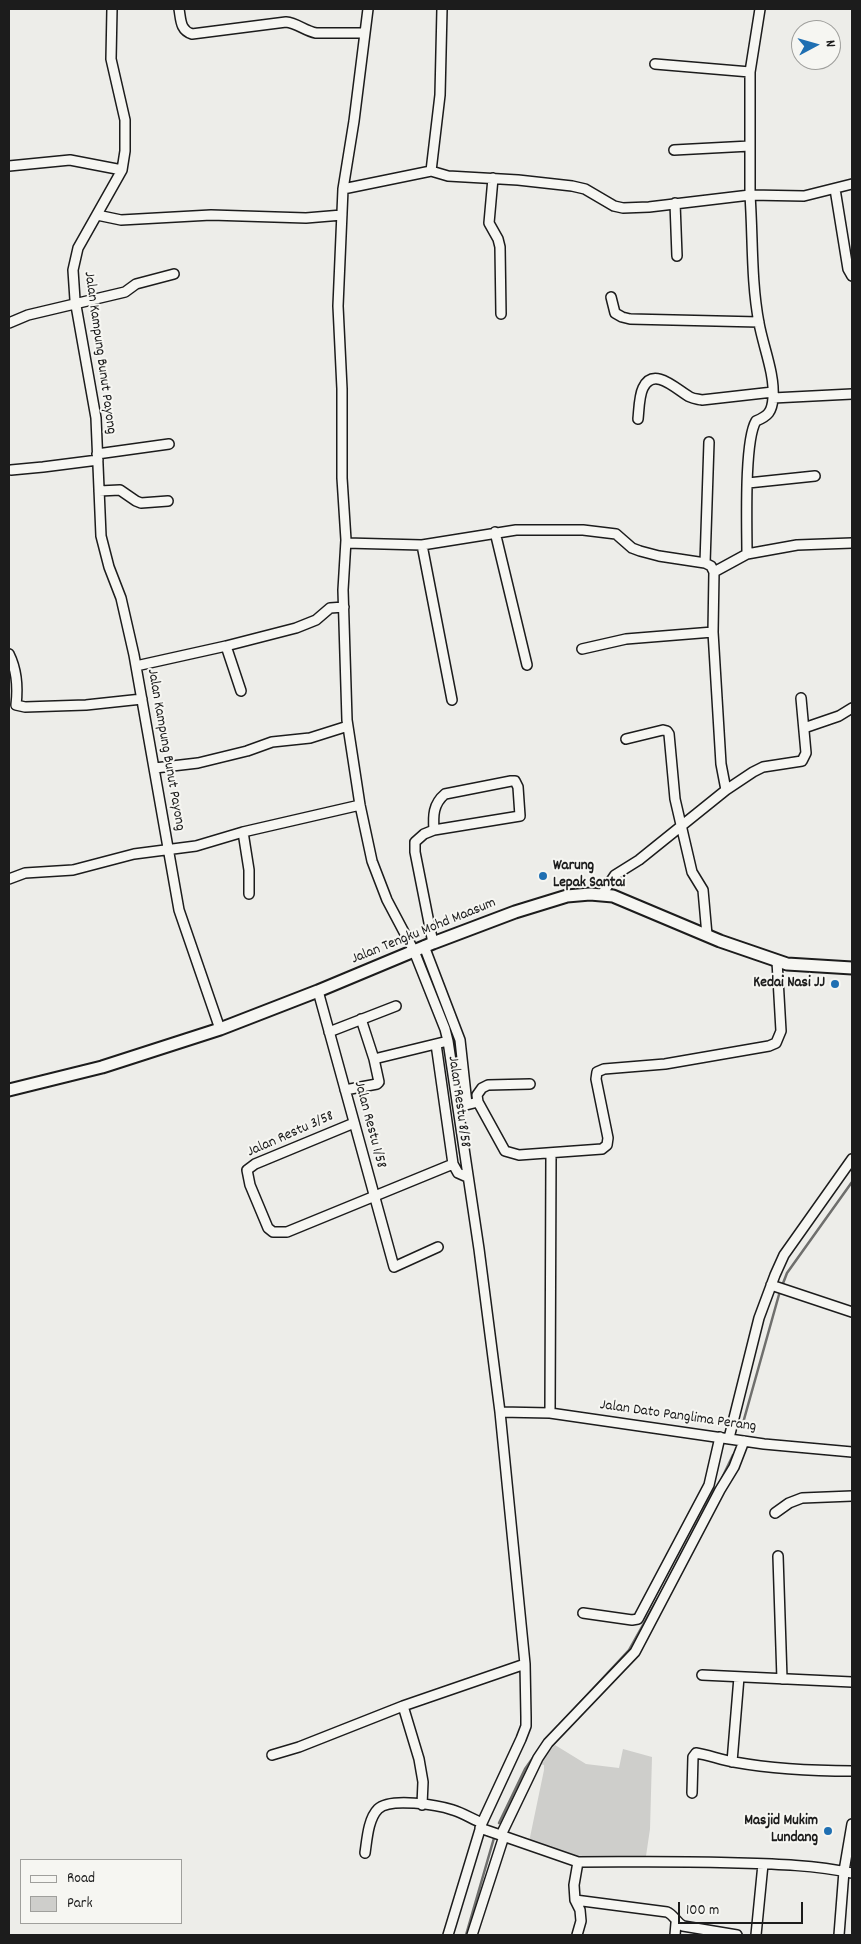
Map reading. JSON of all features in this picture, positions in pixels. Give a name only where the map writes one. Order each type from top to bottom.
[{"type":"main road","name":"Jalan Tengku Mohd Maasum","points":[[9,1090],[102,1067],[220,1029],[515,912],[567,896],[602,894],[612,896],[707,936],[777,961],[808,966],[852,968]]},
{"type":"street","name":"Jalan Kampung Bunut Payong","points":[[112,9],[111,59],[126,125],[125,151],[122,170],[78,248],[73,270],[76,304],[96,418],[103,550],[121,598],[136,666],[179,910],[220,1029]]},
{"type":"street","points":[[179,9],[182,27],[185,32],[192,34],[286,22],[293,22],[316,34],[365,33]]},
{"type":"street","points":[[368,9],[343,189],[338,306],[346,543],[344,608],[348,726],[360,805],[372,861],[387,900],[424,947],[460,1040],[468,1104]]},
{"type":"street","points":[[431,171],[440,95],[442,9]]},
{"type":"street","points":[[747,554],[748,483],[753,427],[756,421],[768,415],[771,411],[773,395],[768,356],[759,322],[753,268],[750,195],[750,72],[760,9]]},
{"type":"street","points":[[655,64],[750,72]]},
{"type":"street","points":[[674,150],[750,146]]},
{"type":"street","points":[[9,166],[70,160],[122,170]]},
{"type":"street","points":[[343,189],[431,171],[448,176],[493,178],[585,189],[614,206],[623,208],[750,195],[804,196],[852,184]]},
{"type":"street","points":[[493,178],[489,223],[498,239],[500,247],[502,314]]},
{"type":"street","points":[[835,189],[848,270],[852,276]]},
{"type":"street","points":[[675,203],[677,256]]},
{"type":"street","points":[[97,215],[108,219],[121,220],[211,215],[306,218],[342,215]]},
{"type":"street","points":[[9,323],[28,315],[125,292],[136,284],[174,274]]},
{"type":"street","points":[[611,297],[616,314],[630,319],[759,322]]},
{"type":"street","points":[[638,419],[643,388],[649,382],[657,379],[668,381],[690,397],[702,400],[773,395],[852,394]]},
{"type":"street","points":[[705,563],[709,442]]},
{"type":"street","points":[[11,470],[43,468],[169,444]]},
{"type":"street","points":[[748,483],[815,476]]},
{"type":"street","points":[[99,491],[120,490],[141,503],[168,501]]},
{"type":"street","points":[[346,543],[422,545],[494,532],[582,530],[616,534],[632,548],[640,552],[705,563],[711,566],[714,572],[713,632],[722,764],[726,790]]},
{"type":"street","points":[[494,532],[527,665]]},
{"type":"street","points":[[714,572],[747,554],[798,545],[852,543]]},
{"type":"street","points":[[422,545],[452,700]]},
{"type":"street","points":[[136,666],[296,628],[316,620],[330,608],[344,608]]},
{"type":"street","points":[[582,649],[626,639],[713,632]]},
{"type":"street","points":[[226,646],[241,691]]},
{"type":"street","points":[[9,654],[15,673],[16,706],[86,705],[142,699]]},
{"type":"street","points":[[602,894],[615,875],[639,860],[726,790],[763,767],[802,761],[806,753],[801,698]]},
{"type":"street","points":[[804,728],[839,716],[852,708]]},
{"type":"street","points":[[155,768],[198,763],[247,751],[272,742],[310,738],[348,726]]},
{"type":"street","points":[[626,738],[663,730],[667,731],[670,740],[675,799],[692,872],[703,890],[707,936]]},
{"type":"street","points":[[434,830],[433,812],[445,794],[511,781],[515,781],[518,786],[520,816],[434,830],[424,834],[415,842],[424,947],[448,1041],[479,1249],[500,1412],[525,1664],[526,1726],[481,1825],[448,1935]]},
{"type":"street","points":[[9,879],[25,873],[73,870],[134,854],[196,846],[243,832],[360,805]]},
{"type":"street","points":[[243,832],[249,870],[249,894]]},
{"type":"street","points":[[530,1084],[488,1085],[482,1088],[477,1095],[478,1102],[505,1151],[515,1155],[602,1150],[607,1145],[608,1138],[596,1079],[597,1072],[604,1069],[664,1064],[769,1046],[776,1043],[781,1031],[777,961]]},
{"type":"street","name":"Jalan Restu 1/58","points":[[318,991],[394,1267],[438,1247]]},
{"type":"street","points":[[329,1032],[396,1006]]},
{"type":"street","points":[[345,1090],[379,1082],[374,1059],[361,1019]]},
{"type":"street","points":[[374,1059],[448,1041]]},
{"type":"street","name":"Jalan Restu 8/58","points":[[436,1044],[453,1164]]},
{"type":"street","points":[[458,1107],[478,1102]]},
{"type":"street","name":"Jalan Restu 3/58","points":[[354,1123],[255,1164],[247,1170],[250,1185],[268,1228],[273,1232],[287,1232],[375,1197]]},
{"type":"street","points":[[550,1412],[551,1154]]},
{"type":"street","points":[[583,1612],[632,1620],[638,1619],[709,1485],[725,1438],[759,1318],[778,1288],[784,1255],[852,1159]]},
{"type":"street","points":[[375,1197],[453,1164],[458,1173],[467,1177]]},
{"type":"street","points":[[778,1288],[852,1312]]},
{"type":"street","name":"Jalan Dato Panglima Perang","points":[[500,1412],[550,1412],[744,1441],[852,1452]]},
{"type":"street","points":[[472,1935],[503,1836],[538,1758],[548,1743],[635,1652],[734,1467],[744,1441]]},
{"type":"street","points":[[775,1513],[789,1503],[802,1498],[852,1496]]},
{"type":"street","points":[[778,1556],[782,1678]]},
{"type":"street","points":[[272,1755],[299,1747],[403,1706],[525,1664]]},
{"type":"street","points":[[702,1675],[852,1682]]},
{"type":"street","points":[[732,1762],[739,1678]]},
{"type":"street","points":[[403,1706],[419,1759],[423,1782],[422,1805]]},
{"type":"street","points":[[692,1793],[694,1754],[702,1754],[732,1762],[819,1771],[852,1771]]},
{"type":"street","points":[[365,1853],[374,1815],[385,1804],[394,1803],[441,1807],[456,1811],[503,1836],[578,1862],[763,1864],[802,1866],[848,1872]]},
{"type":"street","points":[[839,1935],[848,1872],[852,1824]]},
{"type":"street","points":[[578,1862],[574,1885],[575,1900],[580,1910],[581,1921],[578,1935]]},
{"type":"street","points":[[756,1935],[763,1864]]},
{"type":"street","points":[[575,1900],[667,1912],[671,1914],[676,1923],[675,1935]]},
{"type":"street","points":[[676,1923],[738,1935]]},
{"type":"green space","points":[[555,1745],[586,1764],[619,1768],[623,1749],[652,1757],[650,1829],[646,1856],[576,1858],[529,1842],[544,1770],[544,1765],[540,1764],[540,1761]]},
{"type":"waterway","points":[[782,1286],[787,1273],[852,1182]]},
{"type":"waterway","points":[[743,1423],[780,1291]]},
{"type":"waterway","points":[[722,1478],[733,1455]]},
{"type":"waterway","points":[[563,1721],[629,1650],[658,1598]]},
{"type":"waterway","points":[[499,1823],[525,1769],[537,1752]]},
{"type":"waterway","points":[[466,1935],[494,1838]]},
{"type":"place","name":"Warung Lepak Santai","points":[[543,876]]},
{"type":"place","name":"Kedai Nasi JJ","points":[[835,984]]},
{"type":"place","name":"Masjid Mukim Lundang","points":[[828,1831]]}]
